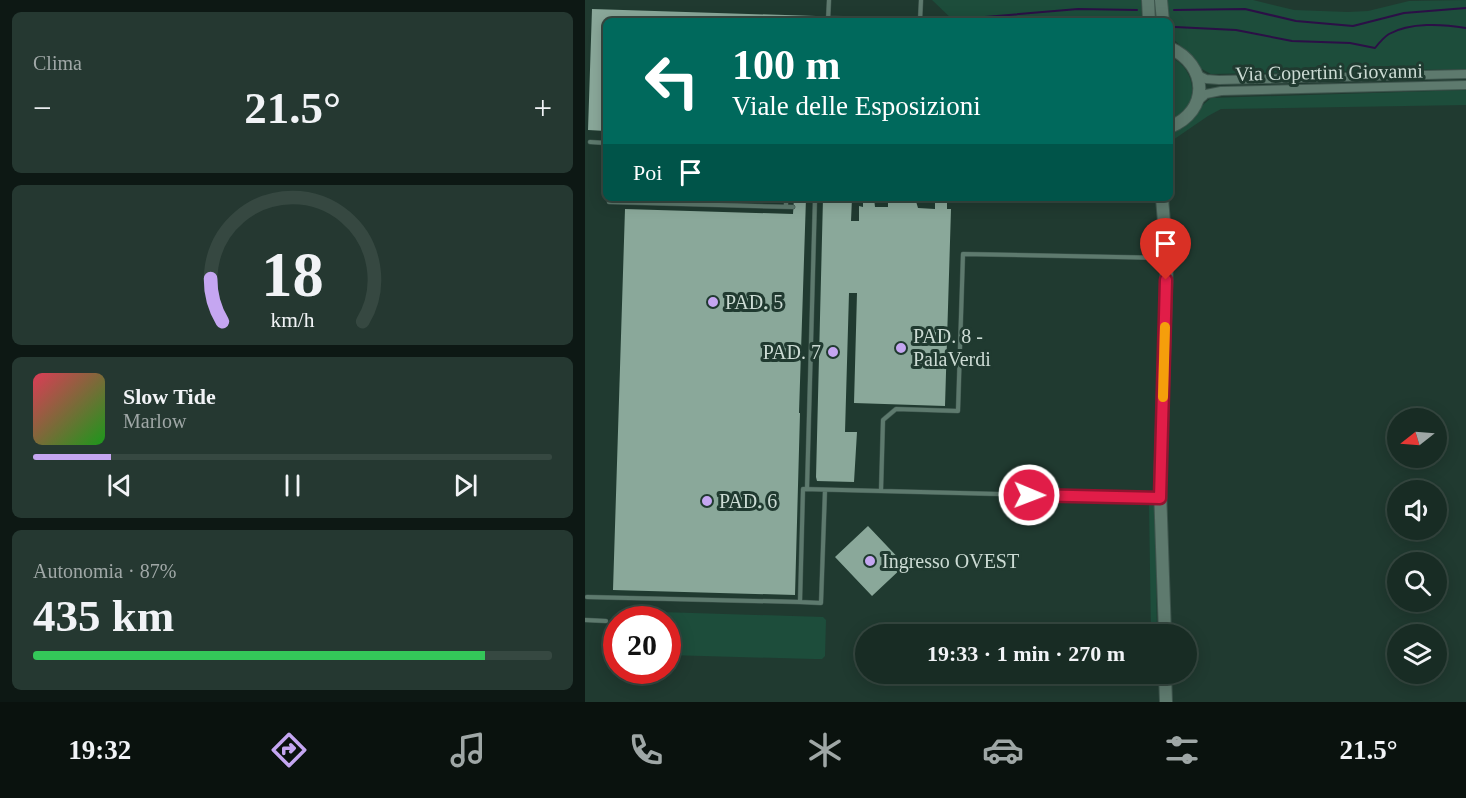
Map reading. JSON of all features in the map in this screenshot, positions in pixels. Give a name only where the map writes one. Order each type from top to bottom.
[{"type":"street","points":[[1148,0],[1149,18]]},
{"type":"street","points":[[1161,0],[1163,18]]},
{"type":"street","points":[[1173,49],[1190,61],[1198,75],[1200,89],[1197,102],[1190,114],[1179,124],[1173,126]]},
{"type":"street","name":"Via Copertini Giovanni","points":[[1198,75],[1206,79],[1219,80],[1466,74]]},
{"type":"street","name":"Via Copertini Giovanni","points":[[1197,102],[1206,94],[1221,91],[1466,85]]},
{"type":"street","points":[[1162,201],[1167,258],[1160,498],[1165,624]]},
{"type":"street","points":[[1165,684],[1165,702]]},
{"type":"lane","points":[[828,18],[829,0]]},
{"type":"lane","points":[[920,18],[921,0]]},
{"type":"lane","points":[[588,142],[603,143]]},
{"type":"lane","points":[[609,201],[793,207]]},
{"type":"lane","points":[[786,201],[786,207]]},
{"type":"lane","points":[[807,489],[815,201]]},
{"type":"lane","points":[[806,207],[815,207]]},
{"type":"lane","points":[[881,491],[883,420],[896,409],[958,411],[963,254],[1167,258]]},
{"type":"lane","points":[[800,602],[803,489],[1160,498]]},
{"type":"lane","points":[[587,597],[821,603],[825,490]]},
{"type":"lane","points":[[585,620],[603,621]]},
{"type":"green space","points":[[932,0],[1141,0],[1142,18],[951,18]]},
{"type":"green space","points":[[1167,0],[1253,0],[1294,10],[1348,12],[1368,11],[1409,1],[1466,0],[1466,69],[1211,74],[1200,68],[1191,55],[1173,39],[1173,18],[1168,18]]},
{"type":"green space","points":[[1173,59],[1186,70],[1192,89],[1187,107],[1173,118]]},
{"type":"green space","points":[[1466,90],[1466,105],[1221,109],[1173,140],[1173,130],[1211,98]]},
{"type":"green space","points":[[1149,504],[1153,504],[1155,508],[1157,624],[1151,624]]},
{"type":"green space","points":[[681,613],[823,617],[826,620],[825,656],[822,659],[681,655]]},
{"type":"building","points":[[592,9],[816,16],[816,18],[603,18],[603,131],[588,130]]},
{"type":"building","points":[[794,201],[806,201],[795,595],[613,590],[625,209],[793,214]]},
{"type":"building","name":"PAD. 8 - PalaVerdi","points":[[823,201],[852,201],[851,221],[859,221],[859,206],[863,207],[863,201],[874,201],[875,207],[888,207],[888,201],[916,201],[918,208],[935,209],[935,201],[947,201],[947,209],[951,209],[945,406],[854,403],[857,293],[849,293],[845,432],[857,432],[854,482],[817,481]]},
{"type":"building","name":"Ingresso OVEST","points":[[868,526],[905,565],[872,596],[835,557]]},
{"type":"waterway","points":[[1174,10],[1245,9],[1296,21],[1353,26],[1404,13],[1466,8]]},
{"type":"waterway","points":[[985,17],[1078,9],[1137,10]]},
{"type":"waterway","points":[[1175,27],[1236,30],[1292,41],[1350,43],[1375,48],[1389,34],[1407,27],[1437,25],[1466,28]]},
{"type":"slow traffic","points":[[1163,397],[1165,327]]},
{"type":"place","name":"PAD. 5","points":[[713,302]]},
{"type":"place","name":"PAD. 8 - PalaVerdi","points":[[901,348]]},
{"type":"place","name":"PAD. 7","points":[[833,352]]},
{"type":"place","name":"PAD. 6","points":[[707,501]]},
{"type":"place","name":"Ingresso OVEST","points":[[870,561]]},
{"type":"route","points":[[1029,495],[1160,498],[1166,280]]}]
